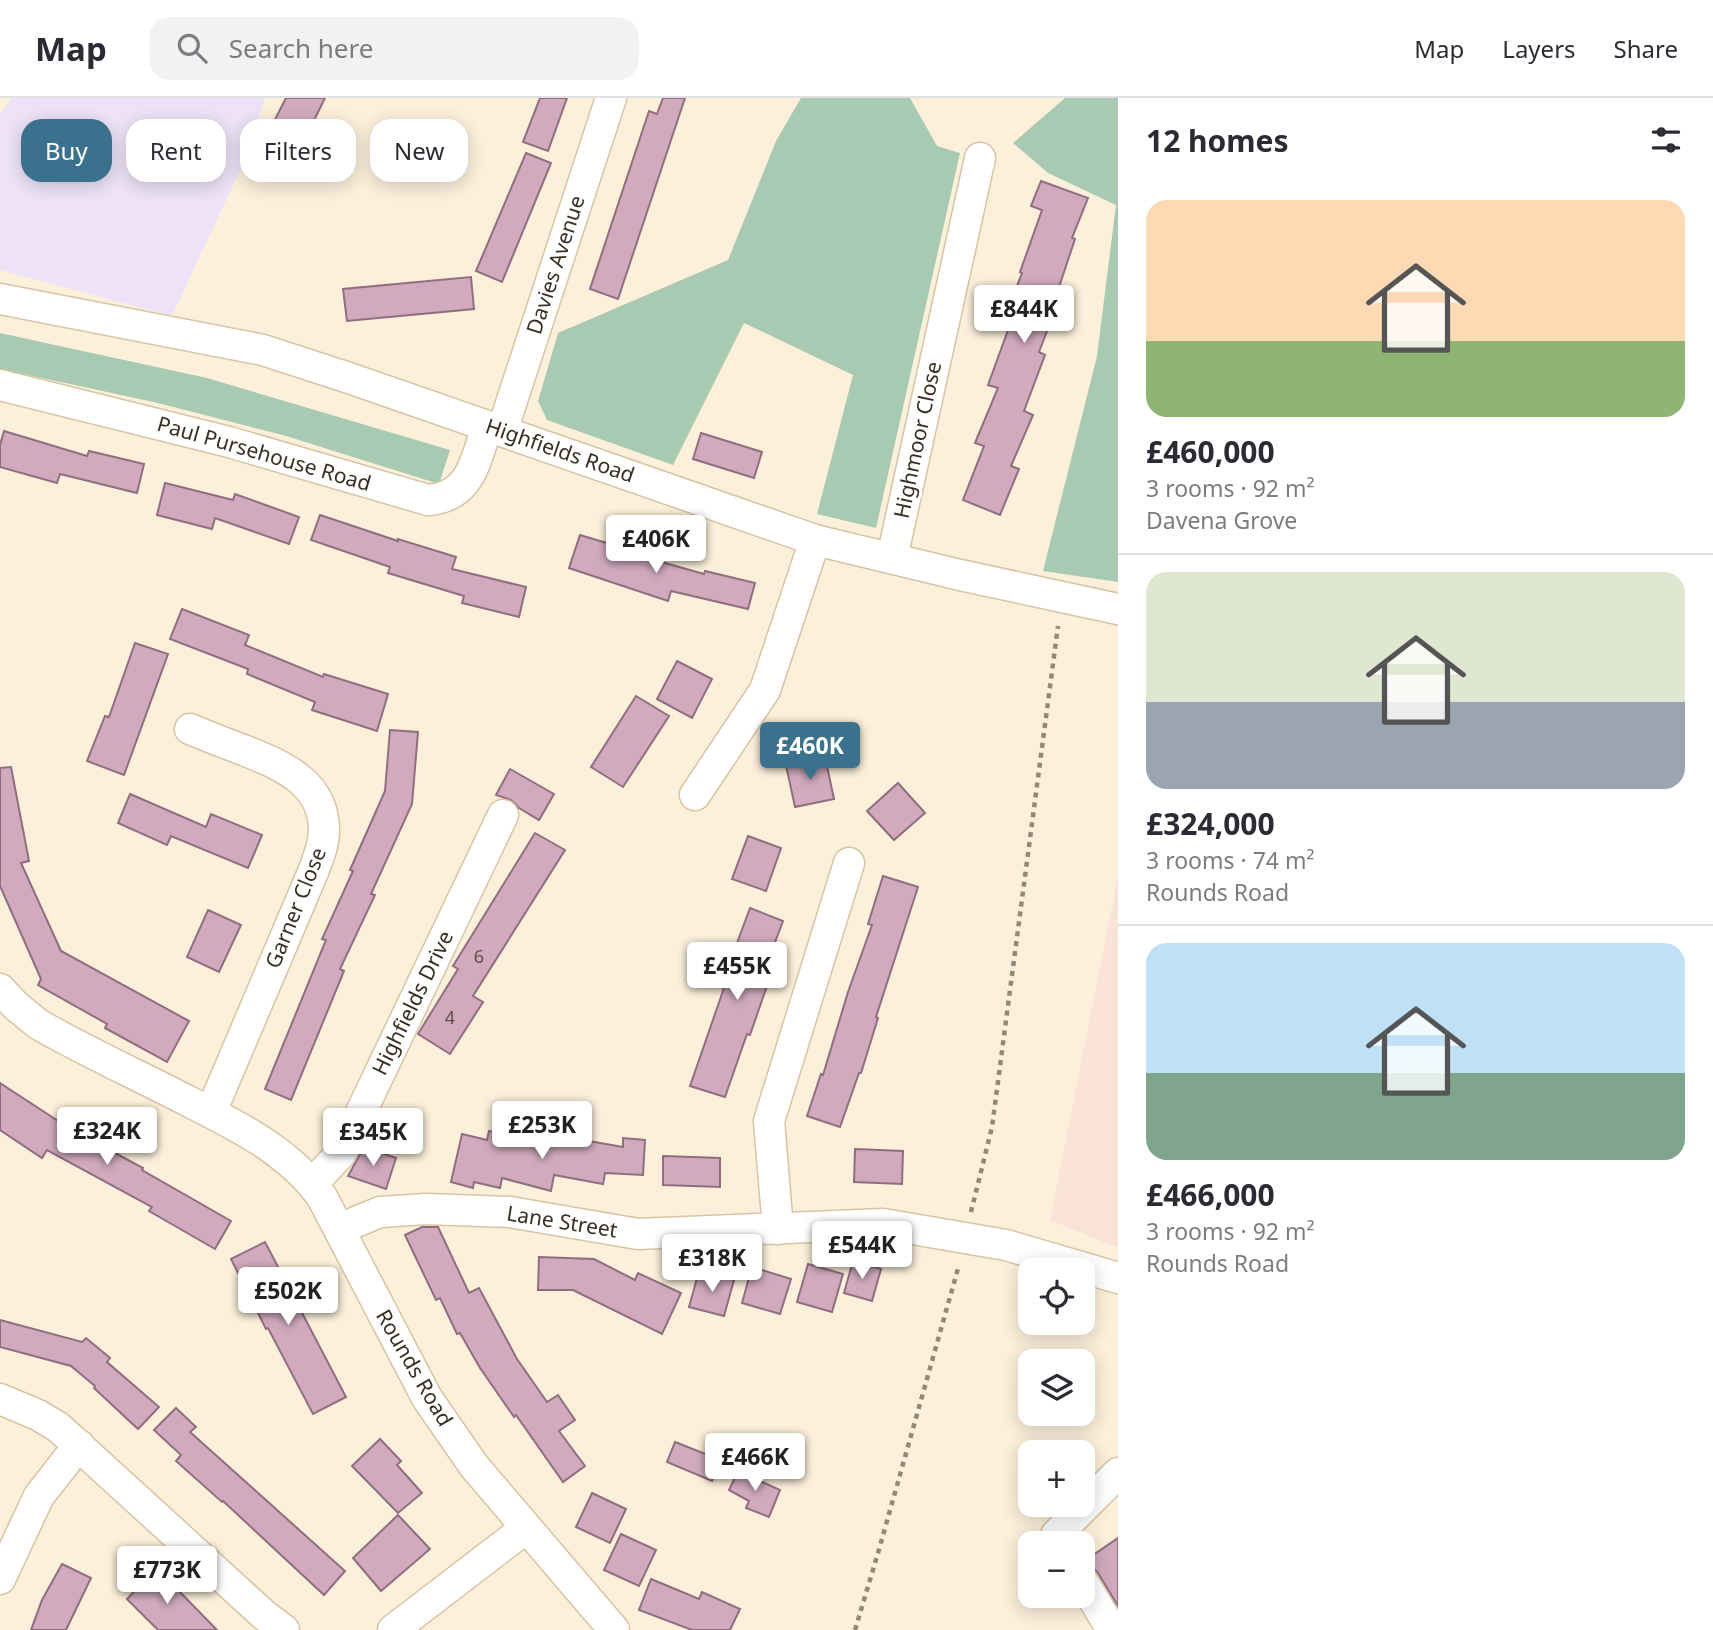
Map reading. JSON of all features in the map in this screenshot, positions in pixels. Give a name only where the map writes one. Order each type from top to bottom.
[{"type":"street","name":"Davies Avenue","points":[[494,429],[611,98]]},
{"type":"street","name":"Highmoor Close","points":[[892,558],[980,158]]},
{"type":"street","name":"Highfields Road","points":[[0,299],[263,350],[815,540],[1118,609]]},
{"type":"street","name":"Paul Pursehouse Road","points":[[0,385],[229,442],[428,500],[441,499],[460,488],[494,429]]},
{"type":"street","points":[[695,795],[765,690],[815,540]]},
{"type":"street","name":"Garner Close","points":[[190,729],[292,772],[312,791],[323,815],[324,830],[323,844],[313,872],[211,1112]]},
{"type":"street","name":"Highfields Drive","points":[[313,1183],[342,1152],[503,815]]},
{"type":"street","points":[[778,1228],[769,1121],[849,863]]},
{"type":"street","name":"Rounds Road","points":[[0,989],[16,1006],[46,1029],[211,1112],[288,1160],[313,1183],[340,1229],[427,1398],[474,1466],[614,1630]]},
{"type":"street","name":"Lane Street","points":[[340,1229],[380,1212],[426,1209],[510,1212],[638,1234],[883,1224],[1006,1245],[1118,1278]]},
{"type":"street","points":[[0,1399],[38,1415],[58,1427],[264,1615],[284,1630]]},
{"type":"street","points":[[0,1578],[39,1496],[79,1445]]},
{"type":"street","points":[[1060,1531],[1118,1473]]},
{"type":"street","points":[[393,1630],[526,1528]]},
{"type":"street","points":[[1095,1601],[1112,1630]]},
{"type":"path","points":[[970,1221],[992,1127],[1061,597]]},
{"type":"path","points":[[855,1630],[960,1261]]},
{"type":"shaded area","points":[[12,98],[265,98],[258,119],[240,119],[240,170],[172,316],[0,270],[0,114]]},
{"type":"shaded area","points":[[1118,876],[1118,1248],[1050,1220]]},
{"type":"green space","points":[[801,98],[910,98],[937,146],[960,153],[876,528],[817,514],[853,375],[744,323],[673,465],[547,420],[538,401],[558,333],[728,260],[776,141]]},
{"type":"green space","points":[[1065,98],[1118,98],[1118,582],[1043,571],[1097,356],[1116,205],[1048,173],[1013,143]]},
{"type":"green space","points":[[0,333],[207,378],[450,450],[439,484],[286,436],[158,403],[0,369]]},
{"type":"building","points":[[286,98],[325,98],[315,119],[275,119]]},
{"type":"building","points":[[540,98],[567,98],[548,151],[523,142]]},
{"type":"building","points":[[663,98],[685,98],[618,299],[590,289],[649,111],[657,114]]},
{"type":"building","points":[[526,153],[551,163],[502,282],[476,271]]},
{"type":"building","points":[[1041,181],[1088,198],[1072,238],[1075,239],[1057,293],[1061,295],[1039,352],[1045,355],[1024,411],[1033,415],[1011,466],[1019,469],[1000,515],[963,500],[984,446],[975,443],[998,388],[988,385],[1008,330],[1001,327],[1042,210],[1031,206]]},
{"type":"building","points":[[471,277],[474,309],[347,321],[343,289]]},
{"type":"building","points":[[4,431],[87,456],[89,451],[144,464],[137,493],[60,474],[57,483],[0,467],[0,445]]},
{"type":"building","points":[[701,433],[762,452],[754,478],[693,459]]},
{"type":"building","points":[[165,483],[233,500],[235,494],[299,517],[289,544],[215,518],[212,529],[157,515]]},
{"type":"building","points":[[320,515],[456,557],[452,569],[526,587],[519,617],[462,603],[464,596],[388,573],[390,567],[311,540]]},
{"type":"building","points":[[580,535],[620,547],[619,550],[704,574],[705,571],[755,583],[748,609],[671,591],[668,601],[569,568]]},
{"type":"building","points":[[182,609],[249,635],[245,645],[323,677],[324,674],[388,694],[377,731],[312,710],[315,702],[247,674],[248,669],[170,639]]},
{"type":"building","points":[[135,643],[168,654],[124,775],[87,761],[105,716],[109,717]]},
{"type":"building","points":[[677,661],[712,679],[692,718],[657,699]]},
{"type":"building","points":[[636,696],[669,716],[623,787],[591,767]]},
{"type":"building","points":[[390,730],[418,732],[412,804],[371,894],[375,895],[340,969],[344,971],[291,1100],[265,1089],[326,940],[322,939],[385,791]]},
{"type":"building","points":[[825,757],[834,799],[795,807],[786,765]]},
{"type":"building","points":[[11,767],[29,861],[21,863],[61,951],[189,1021],[167,1062],[105,1028],[107,1024],[38,985],[41,979],[0,886],[0,768]]},
{"type":"building","points":[[510,769],[554,794],[539,820],[511,800],[496,795]]},
{"type":"building","points":[[898,783],[925,813],[894,840],[867,811]]},
{"type":"building","points":[[130,794],[206,827],[211,814],[262,835],[248,868],[171,836],[167,845],[118,823]]},
{"type":"building","points":[[535,833],[565,850],[473,996],[483,1002],[450,1054],[418,1034],[458,969],[453,966]]},
{"type":"building","points":[[748,836],[781,848],[766,891],[732,879]]},
{"type":"building","points":[[883,876],[918,887],[861,1073],[840,1127],[807,1116],[872,925],[868,924]]},
{"type":"building","points":[[750,908],[783,921],[763,974],[770,977],[725,1097],[690,1086],[724,988],[709,983],[717,958],[730,962]]},
{"type":"building","points":[[208,910],[241,925],[219,972],[187,957]]},
{"type":"building","points":[[0,1083],[72,1130],[143,1168],[142,1170],[231,1221],[215,1249],[149,1211],[152,1207],[47,1150],[42,1158],[0,1130]]},
{"type":"building","points":[[489,1131],[533,1142],[535,1135],[582,1146],[583,1140],[623,1147],[623,1138],[645,1140],[643,1175],[605,1173],[603,1184],[554,1175],[551,1191],[502,1178],[500,1188],[474,1182],[473,1188],[451,1182],[462,1134],[487,1140]]},
{"type":"building","points":[[364,1147],[396,1158],[386,1189],[348,1176]]},
{"type":"building","points":[[855,1149],[903,1151],[902,1184],[854,1182]]},
{"type":"building","points":[[663,1156],[720,1158],[720,1187],[663,1185]]},
{"type":"building","points":[[422,1227],[438,1227],[469,1293],[479,1288],[517,1359],[547,1402],[558,1395],[575,1420],[559,1431],[585,1466],[563,1482],[480,1368],[460,1333],[457,1334],[440,1298],[436,1300],[405,1235]]},
{"type":"building","points":[[265,1242],[346,1397],[313,1414],[231,1259]]},
{"type":"building","points":[[539,1257],[594,1259],[635,1280],[638,1273],[681,1293],[662,1334],[573,1290],[538,1290]]},
{"type":"building","points":[[853,1261],[881,1269],[872,1301],[844,1293]]},
{"type":"building","points":[[808,1264],[843,1274],[832,1312],[797,1302]]},
{"type":"building","points":[[752,1267],[791,1279],[780,1314],[742,1303]]},
{"type":"building","points":[[699,1271],[734,1280],[724,1316],[689,1307]]},
{"type":"building","points":[[0,1320],[82,1342],[86,1338],[110,1358],[107,1362],[159,1407],[138,1429],[71,1366],[0,1347]]},
{"type":"building","points":[[176,1408],[196,1427],[190,1432],[345,1571],[324,1595],[176,1461],[181,1455],[154,1430]]},
{"type":"building","points":[[380,1439],[401,1461],[397,1465],[422,1493],[398,1513],[352,1466]]},
{"type":"building","points":[[675,1442],[721,1460],[712,1481],[667,1462]]},
{"type":"building","points":[[738,1471],[780,1490],[769,1517],[746,1508],[749,1501],[729,1490]]},
{"type":"building","points":[[592,1493],[626,1509],[610,1543],[576,1527]]},
{"type":"building","points":[[398,1515],[430,1549],[381,1591],[353,1558]]},
{"type":"building","points":[[621,1534],[656,1550],[639,1586],[604,1570]]},
{"type":"building","points":[[1118,1538],[1118,1606],[1095,1570],[1095,1554]]},
{"type":"building","points":[[62,1564],[91,1578],[66,1630],[31,1630],[42,1600]]},
{"type":"building","points":[[156,1569],[217,1630],[158,1630],[127,1599]]},
{"type":"building","points":[[651,1579],[699,1599],[702,1592],[740,1609],[730,1630],[692,1630],[639,1610]]}]
